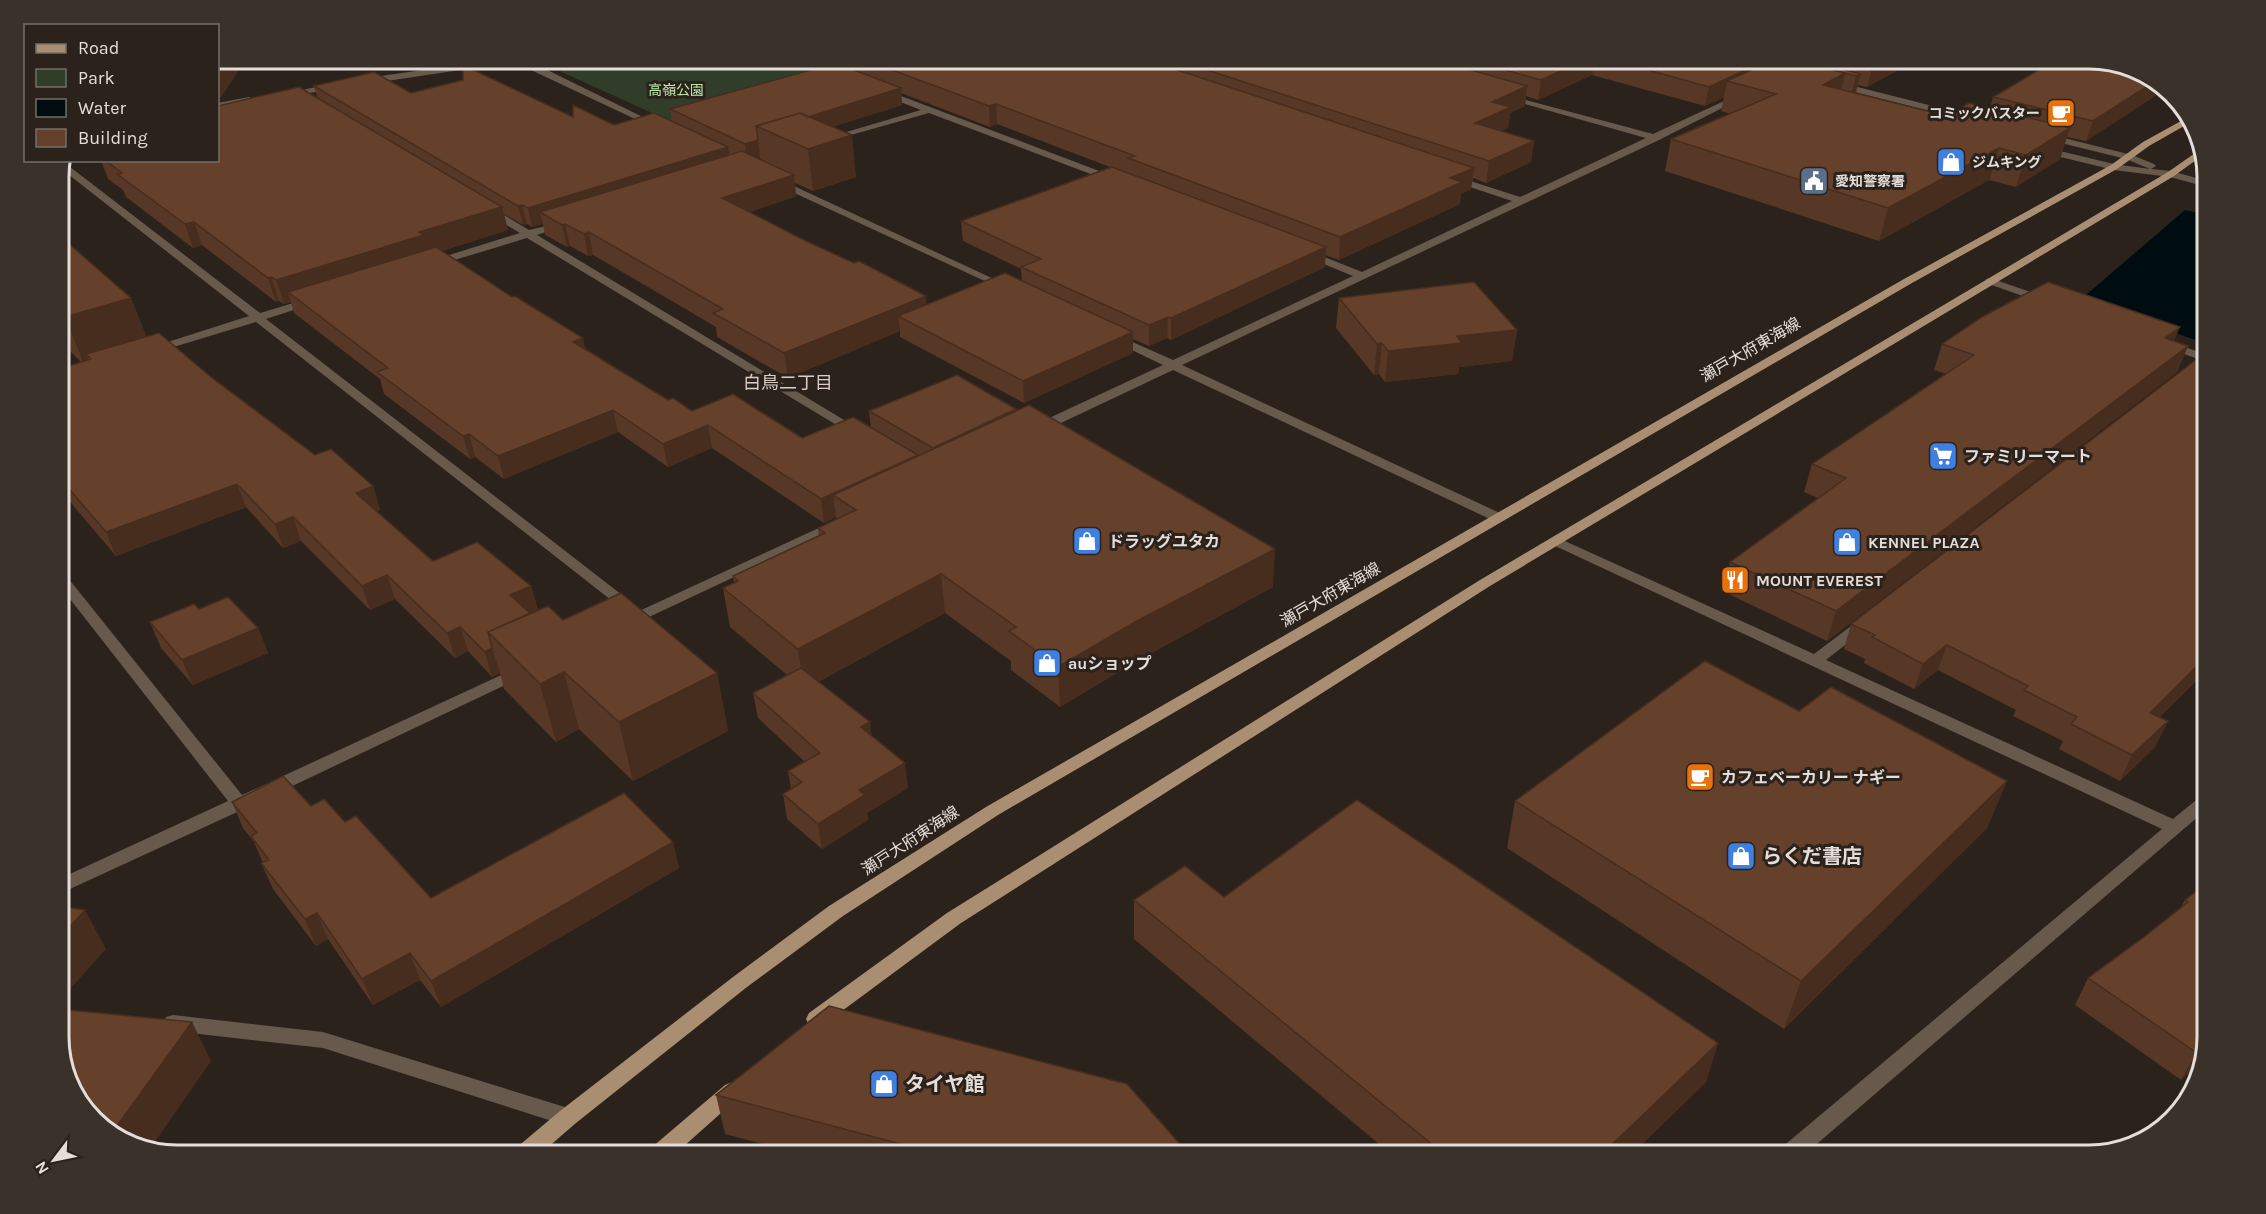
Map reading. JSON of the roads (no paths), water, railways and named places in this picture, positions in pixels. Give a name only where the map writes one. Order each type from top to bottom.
[{"type":"main road","name":"瀬戸大府東海線","points":[[536,1145],[740,982],[836,911],[992,810],[1898,287],[2114,167],[2146,144],[2183,123]]},
{"type":"main road","points":[[806,1026],[954,918],[1485,583],[2171,174],[2195,156]]},
{"type":"main road","points":[[671,1145],[745,1080]]},
{"type":"street","points":[[360,82],[446,69]]},
{"type":"street","points":[[534,69],[661,128]]},
{"type":"street","points":[[823,69],[851,80]]},
{"type":"street","points":[[1823,82],[1982,121]]},
{"type":"street","points":[[281,94],[349,84]]},
{"type":"street","points":[[873,88],[1118,182]]},
{"type":"street","points":[[1021,437],[1751,92]]},
{"type":"street","points":[[291,93],[302,99]]},
{"type":"street","points":[[1496,93],[1656,138]]},
{"type":"street","points":[[219,105],[260,98]]},
{"type":"street","points":[[820,143],[929,110]]},
{"type":"street","points":[[2038,135],[2129,157],[2171,174],[2197,181]]},
{"type":"street","points":[[2037,148],[2114,167],[2171,174]]},
{"type":"street","points":[[69,170],[639,616]]},
{"type":"street","points":[[1441,174],[1520,200]]},
{"type":"street","points":[[766,177],[1012,290]]},
{"type":"street","points":[[477,203],[874,442]]},
{"type":"street","points":[[426,266],[574,220]]},
{"type":"street","points":[[1295,249],[1361,275]]},
{"type":"street","points":[[1990,280],[2054,304]]},
{"type":"street","points":[[146,352],[324,297]]},
{"type":"street","points":[[1108,334],[1497,517]]},
{"type":"street","points":[[2152,339],[2197,358]]},
{"type":"street","points":[[607,631],[850,518]]},
{"type":"street","points":[[1556,541],[2174,827]]},
{"type":"street","points":[[69,589],[240,804]]},
{"type":"street","points":[[1814,662],[1879,611]]},
{"type":"street","points":[[69,882],[531,667]]},
{"type":"street","points":[[1801,1145],[2197,808]]},
{"type":"street","points":[[151,1020],[323,1040],[568,1117]]},
{"type":"water","points":[[2185,210],[2197,213],[2197,341],[2080,300]]},
{"type":"place","name":"コミックバスター","points":[[2061,113]]},
{"type":"place","name":"ジムキング","points":[[1951,162]]},
{"type":"place","name":"愛知警察署","points":[[1814,181]]},
{"type":"place","name":"ファミリーマート","points":[[1943,456]]},
{"type":"place","name":"ドラッグユタカ","points":[[1087,541]]},
{"type":"place","name":"KENNEL PLAZA","points":[[1847,542]]},
{"type":"place","name":"MOUNT EVEREST","points":[[1735,580]]},
{"type":"place","name":"auショップ","points":[[1047,663]]},
{"type":"place","name":"カフェベーカリー ナギー","points":[[1700,777]]},
{"type":"place","name":"らくだ書店","points":[[1741,856]]},
{"type":"place","name":"タイヤ館","points":[[884,1084]]},
{"type":"district","name":"白鳥二丁目","points":[[788,383]]},
{"type":"park label","name":"高嶺公園","points":[[676,90]]}]
